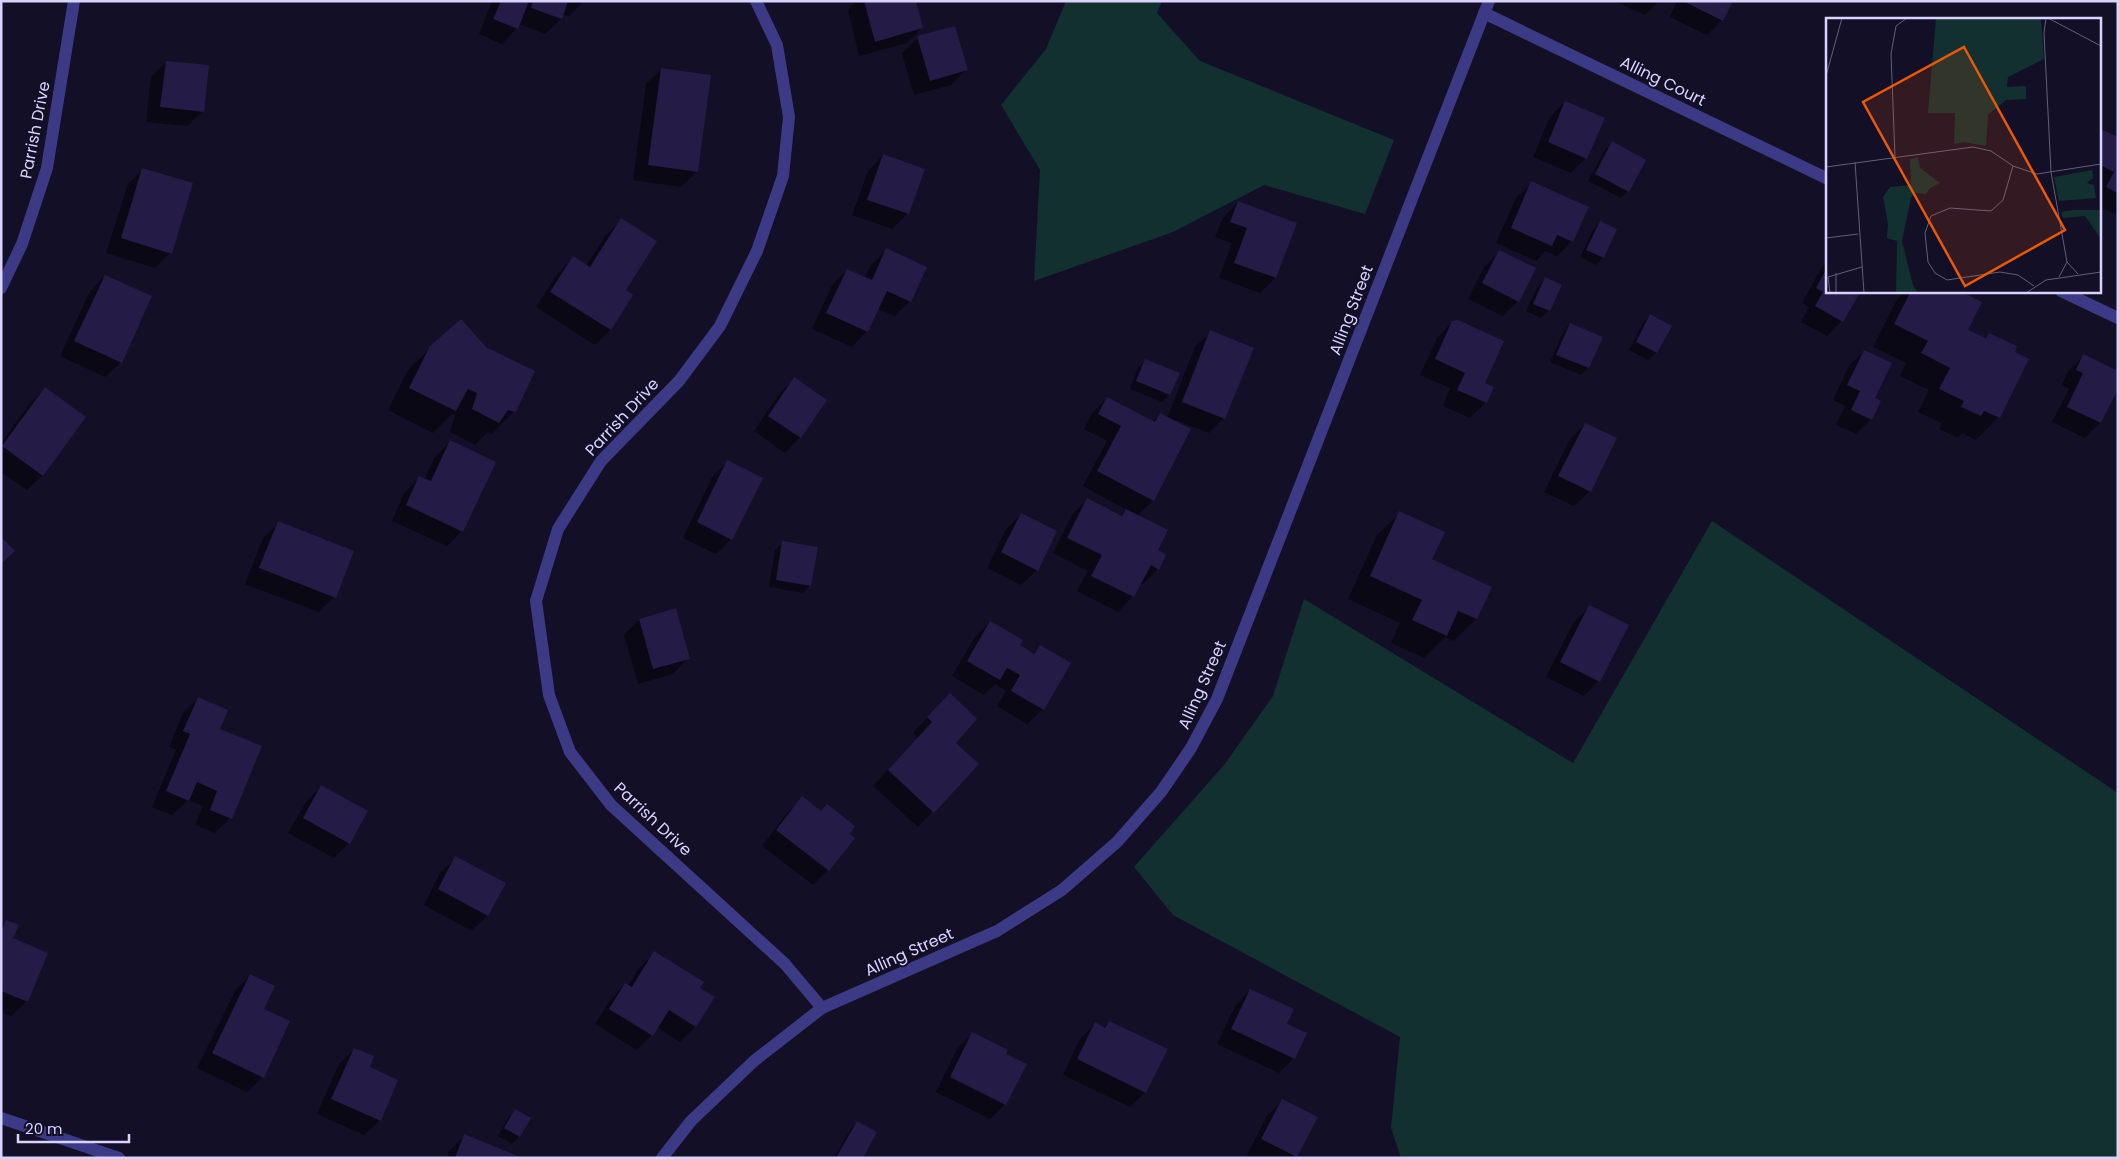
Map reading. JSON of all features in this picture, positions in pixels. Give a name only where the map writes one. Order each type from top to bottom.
[{"type":"street","name":"Parrish Drive","points":[[1,288],[22,244],[47,168],[74,1]]},
{"type":"street","name":"Parrish Drive","points":[[756,1],[777,45],[789,117],[783,176],[757,251],[720,326],[679,381],[601,461],[558,529],[536,601],[549,695],[570,752],[611,805],[785,964],[822,1008]]},
{"type":"street","name":"Alling Street","points":[[662,1158],[691,1120],[754,1061],[822,1008],[997,931],[1062,890],[1117,842],[1161,792],[1191,748],[1217,699],[1486,7]]},
{"type":"street","name":"Alling Court","points":[[1486,7],[1826,178]]},
{"type":"street","points":[[2063,292],[2118,318]]},
{"type":"street","points":[[1,1118],[119,1158]]},
{"type":"green space","points":[[1066,1],[1162,1],[1157,13],[1200,61],[1394,140],[1365,214],[1264,185],[1173,232],[1034,281],[1040,170],[1001,105],[1046,49]]},
{"type":"green space","points":[[1712,521],[2118,793],[2118,1158],[1401,1158],[1391,1128],[1400,1037],[1173,915],[1134,867],[1224,765],[1273,696],[1304,599],[1573,763]]},
{"type":"building","points":[[501,1],[529,1],[518,29],[493,19]]},
{"type":"building","points":[[533,1],[568,1],[562,19],[531,8]]},
{"type":"building","points":[[864,1],[916,1],[923,28],[875,42]]},
{"type":"building","points":[[1683,1],[1733,1],[1723,21]]},
{"type":"building","points":[[955,26],[968,70],[930,81],[917,36]]},
{"type":"building","points":[[166,61],[209,65],[204,112],[160,107]]},
{"type":"building","points":[[661,68],[711,75],[698,172],[648,165]]},
{"type":"building","points":[[1565,101],[1605,118],[1587,159],[1548,142]]},
{"type":"building","points":[[2102,130],[2118,137],[2118,193],[2106,187],[2114,172],[2102,166]]},
{"type":"building","points":[[1612,141],[1646,160],[1629,192],[1595,174]]},
{"type":"building","points":[[883,154],[925,169],[909,214],[867,200]]},
{"type":"building","points":[[142,168],[193,183],[172,254],[121,238]]},
{"type":"building","points":[[1531,181],[1589,207],[1573,242],[1557,235],[1552,246],[1511,228]]},
{"type":"building","points":[[1238,201],[1297,223],[1276,278],[1234,263],[1247,228],[1230,222]]},
{"type":"building","points":[[621,218],[657,241],[626,290],[633,295],[611,330],[550,292],[573,256],[590,267]]},
{"type":"building","points":[[1600,221],[1617,229],[1604,258],[1586,250]]},
{"type":"building","points":[[886,248],[927,267],[911,302],[887,291],[868,332],[826,313],[847,269],[872,280]]},
{"type":"building","points":[[1499,250],[1536,268],[1519,302],[1482,283]]},
{"type":"building","points":[[1826,270],[1826,292],[1860,292],[1843,322],[1815,306],[1823,292],[1816,288]]},
{"type":"building","points":[[105,275],[152,296],[122,363],[74,341]]},
{"type":"building","points":[[1545,277],[1562,285],[1550,311],[1533,304]]},
{"type":"building","points":[[1910,292],[1962,292],[1982,302],[1968,330],[1986,338],[1989,333],[2017,346],[2015,352],[2029,359],[2000,418],[1984,411],[1981,416],[1961,407],[1964,401],[1939,389],[1950,368],[1921,353],[1928,341],[1894,324]]},
{"type":"building","points":[[1650,314],[1672,326],[1657,353],[1636,342]]},
{"type":"building","points":[[461,319],[486,347],[535,371],[516,412],[508,410],[499,423],[472,409],[477,393],[468,389],[456,411],[409,388],[430,346]]},
{"type":"building","points":[[1458,320],[1504,341],[1485,383],[1494,387],[1487,403],[1457,390],[1465,373],[1435,359],[1452,321]]},
{"type":"building","points":[[1570,323],[1603,337],[1589,368],[1556,355]]},
{"type":"building","points":[[1210,330],[1254,348],[1225,419],[1182,402]]},
{"type":"building","points":[[1864,350],[1892,363],[1875,398],[1881,401],[1872,420],[1851,410],[1860,391],[1847,385]]},
{"type":"building","points":[[2083,354],[2118,371],[2118,389],[2101,423],[2067,407],[2083,373],[2076,370]]},
{"type":"building","points":[[1145,359],[1180,373],[1170,395],[1136,381]]},
{"type":"building","points":[[794,377],[827,400],[801,438],[768,416]]},
{"type":"building","points":[[45,387],[86,417],[43,476],[2,446]]},
{"type":"building","points":[[1107,397],[1155,422],[1160,413],[1191,429],[1154,501],[1097,471],[1121,426],[1098,414]]},
{"type":"building","points":[[1585,423],[1617,438],[1591,492],[1558,476]]},
{"type":"building","points":[[450,440],[496,462],[463,532],[406,505],[419,476],[431,481]]},
{"type":"building","points":[[727,460],[763,478],[732,540],[697,522]]},
{"type":"building","points":[[1087,498],[1122,516],[1126,509],[1168,530],[1158,550],[1166,555],[1159,570],[1151,565],[1134,597],[1091,576],[1102,555],[1067,538]]},
{"type":"building","points":[[1399,511],[1445,532],[1432,559],[1492,587],[1477,619],[1458,611],[1447,636],[1412,620],[1422,600],[1370,576]]},
{"type":"building","points":[[1021,513],[1057,531],[1038,571],[1001,552]]},
{"type":"building","points":[[278,521],[354,551],[336,598],[259,568]]},
{"type":"building","points":[[1,537],[15,551],[1,564]]},
{"type":"building","points":[[782,541],[818,547],[811,586],[776,580]]},
{"type":"building","points":[[1589,605],[1629,625],[1600,682],[1560,662]]},
{"type":"building","points":[[676,608],[690,659],[653,669],[639,619]]},
{"type":"building","points":[[990,621],[1023,640],[1020,645],[1034,654],[1040,645],[1071,663],[1044,710],[1011,691],[1020,675],[1007,668],[1000,680],[967,661]]},
{"type":"building","points":[[950,693],[977,719],[956,743],[979,764],[934,813],[888,770],[932,722],[927,717]]},
{"type":"building","points":[[198,697],[228,710],[220,729],[262,746],[232,819],[210,810],[217,791],[197,782],[189,801],[166,791],[190,734],[183,731]]},
{"type":"building","points":[[321,785],[368,811],[350,844],[303,818]]},
{"type":"building","points":[[802,796],[821,811],[827,804],[855,826],[850,834],[855,838],[829,871],[776,830]]},
{"type":"building","points":[[455,856],[506,883],[488,916],[438,889]]},
{"type":"building","points":[[6,920],[19,925],[13,938],[48,953],[28,1002],[1,991],[1,931]]},
{"type":"building","points":[[654,951],[704,982],[700,988],[715,997],[696,1027],[669,1010],[653,1036],[609,1009],[625,983],[632,987]]},
{"type":"building","points":[[250,974],[275,986],[264,1009],[290,1021],[264,1078],[212,1053]]},
{"type":"building","points":[[1250,989],[1294,1009],[1287,1024],[1307,1033],[1295,1059],[1231,1029]]},
{"type":"building","points":[[1109,1021],[1168,1049],[1146,1093],[1077,1059],[1095,1022],[1105,1028]]},
{"type":"building","points":[[972,1032],[1008,1050],[1006,1054],[1027,1064],[1006,1105],[950,1077]]},
{"type":"building","points":[[354,1048],[374,1056],[370,1067],[398,1080],[381,1121],[331,1099]]},
{"type":"building","points":[[1282,1099],[1318,1117],[1297,1157],[1261,1139]]},
{"type":"building","points":[[515,1109],[531,1118],[520,1137],[504,1128]]},
{"type":"building","points":[[857,1121],[877,1132],[863,1158],[836,1158]]},
{"type":"building","points":[[464,1134],[523,1158],[455,1158]]}]
